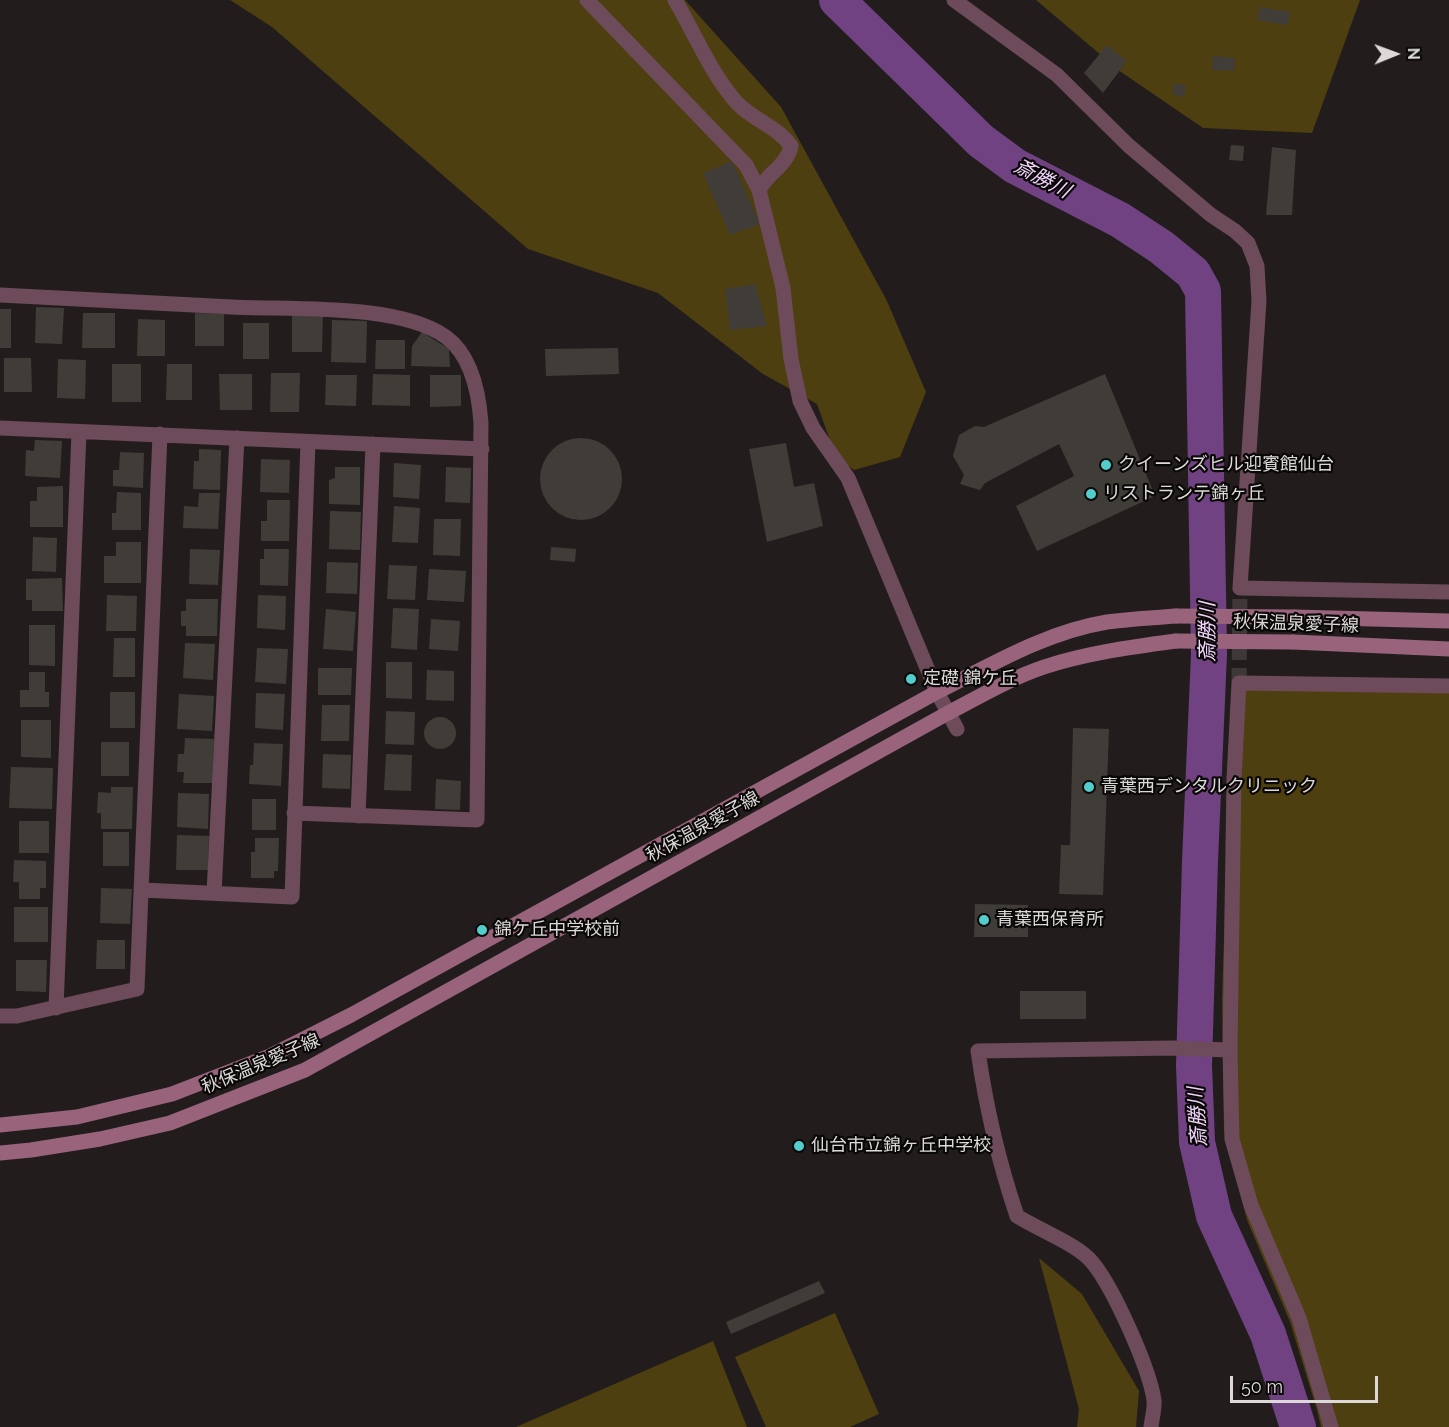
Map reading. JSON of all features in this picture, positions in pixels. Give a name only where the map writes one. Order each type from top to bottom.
[{"type":"main road","name":"秋保温泉愛子線","points":[[0,1125],[77,1117],[172,1094],[270,1056],[361,1009],[937,692],[1030,645],[1106,622],[1176,616],[1449,621]]},
{"type":"main road","name":"秋保温泉愛子線","points":[[0,1153],[100,1139],[170,1123],[305,1070],[948,713],[1043,668],[1126,648],[1176,641],[1293,642],[1449,649]]},
{"type":"street","points":[[587,0],[746,165],[759,190],[783,288],[791,359],[800,401],[813,428],[848,478],[937,692],[957,729]]},
{"type":"street","points":[[675,0],[717,76],[738,104],[759,121],[784,136],[791,146],[784,163],[764,180],[759,190]]},
{"type":"street","points":[[954,0],[1057,75],[1130,146],[1248,243],[1257,266],[1259,302],[1240,588],[1449,592]]},
{"type":"street","points":[[0,295],[331,310],[389,315],[411,320],[447,337],[461,355],[479,395],[482,449],[477,820],[294,813]]},
{"type":"street","points":[[0,428],[482,449]]},
{"type":"street","points":[[56,1008],[79,432]]},
{"type":"street","points":[[0,1016],[17,1016],[137,989],[160,434]]},
{"type":"street","points":[[214,893],[237,438]]},
{"type":"street","points":[[142,890],[292,897],[308,442]]},
{"type":"street","points":[[358,816],[373,444]]},
{"type":"street","points":[[1331,1427],[1299,1318],[1251,1206],[1232,1139],[1226,1050],[1239,683],[1449,686]]},
{"type":"street","points":[[1151,1427],[1154,1401],[1142,1359],[1113,1296],[1091,1261],[1080,1251],[1017,1216],[1006,1184],[982,1082],[978,1051],[1172,1048],[1226,1050]]},
{"type":"shaded area","points":[[230,0],[685,0],[781,107],[886,299],[926,392],[900,457],[854,470],[836,457],[817,404],[763,374],[658,293],[528,249],[272,27]]},
{"type":"shaded area","points":[[1036,0],[1360,0],[1312,133],[1203,128],[1121,72]]},
{"type":"shaded area","points":[[1239,683],[1449,686],[1449,1427],[1321,1427],[1290,1322],[1247,1220],[1224,1132],[1222,999],[1231,723]]},
{"type":"shaded area","points":[[1039,1258],[1082,1294],[1139,1391],[1136,1427],[1077,1427],[1079,1409]]},
{"type":"shaded area","points":[[835,1313],[879,1414],[850,1427],[766,1427],[735,1357]]},
{"type":"shaded area","points":[[713,1341],[747,1427],[516,1427]]},
{"type":"building","points":[[1260,7],[1290,12],[1288,25],[1257,20]]},
{"type":"building","points":[[1107,45],[1127,61],[1103,93],[1084,73]]},
{"type":"building","points":[[1213,56],[1235,58],[1234,71],[1212,70]]},
{"type":"building","points":[[1175,83],[1186,86],[1184,97],[1172,94]]},
{"type":"building","points":[[1231,145],[1244,146],[1243,161],[1229,160]]},
{"type":"building","points":[[1272,147],[1296,150],[1292,215],[1266,215]]},
{"type":"building","points":[[732,161],[760,224],[730,235],[703,173]]},
{"type":"building","points":[[755,284],[767,326],[730,330],[725,289]]},
{"type":"building","points":[[36,307],[64,308],[62,344],[35,343]]},
{"type":"building","points":[[0,309],[11,309],[11,348],[0,348]]},
{"type":"building","points":[[83,313],[115,313],[115,348],[82,348]]},
{"type":"building","points":[[195,313],[224,314],[224,346],[195,346]]},
{"type":"building","points":[[292,314],[323,315],[322,352],[292,352]]},
{"type":"building","points":[[138,319],[165,320],[165,356],[137,356]]},
{"type":"building","points":[[332,320],[367,321],[366,363],[331,362]]},
{"type":"building","points":[[243,323],[269,323],[269,359],[243,359]]},
{"type":"building","points":[[422,332],[449,349],[450,367],[411,366],[412,346]]},
{"type":"building","points":[[376,340],[405,340],[405,369],[375,369]]},
{"type":"building","points":[[618,348],[619,374],[546,376],[545,349]]},
{"type":"building","points":[[4,358],[31,358],[32,392],[4,392]]},
{"type":"building","points":[[58,359],[86,360],[85,399],[57,398]]},
{"type":"building","points":[[112,364],[141,364],[141,402],[112,402]]},
{"type":"building","points":[[167,364],[192,364],[192,400],[166,400]]},
{"type":"building","points":[[271,373],[300,373],[299,412],[270,412]]},
{"type":"building","points":[[219,374],[252,374],[252,410],[220,410]]},
{"type":"building","points":[[373,374],[410,375],[410,406],[372,405]]},
{"type":"building","name":"クイーンズヒル迎賓館仙台","points":[[1105,374],[1155,496],[1037,551],[1016,506],[1074,476],[1059,444],[985,483],[980,490],[960,484],[964,475],[953,456],[959,435],[975,426],[984,427]]},
{"type":"building","points":[[326,375],[357,375],[356,406],[325,405]]},
{"type":"building","points":[[430,375],[461,375],[461,406],[430,407]]},
{"type":"building","points":[[581,438],[597,441],[610,450],[619,463],[622,479],[619,495],[610,508],[597,517],[581,520],[565,517],[552,508],[543,495],[540,479],[543,463],[552,450],[565,441]]},
{"type":"building","points":[[35,440],[62,441],[60,478],[25,476],[26,450],[34,451]]},
{"type":"building","points":[[786,443],[794,487],[814,483],[823,526],[767,542],[749,449]]},
{"type":"building","points":[[199,449],[221,450],[220,490],[193,489],[194,461],[199,461]]},
{"type":"building","points":[[120,452],[144,453],[143,488],[113,486],[113,470],[119,470]]},
{"type":"building","points":[[261,459],[290,460],[289,493],[260,492]]},
{"type":"building","points":[[394,463],[421,465],[419,499],[393,497]]},
{"type":"building","points":[[335,467],[360,467],[360,505],[329,504],[329,480],[335,478]]},
{"type":"building","points":[[446,467],[471,468],[470,503],[445,502]]},
{"type":"building","points":[[63,486],[63,527],[30,527],[30,501],[37,501],[37,487]]},
{"type":"building","points":[[117,492],[141,493],[141,530],[112,530],[112,513],[116,513]]},
{"type":"building","points":[[199,493],[220,493],[218,529],[183,528],[184,506],[198,507]]},
{"type":"building","points":[[267,500],[290,500],[289,541],[261,541],[261,521],[267,521]]},
{"type":"building","points":[[394,506],[420,508],[418,543],[392,542]]},
{"type":"building","points":[[330,511],[361,512],[360,550],[329,549]]},
{"type":"building","points":[[434,519],[461,519],[460,556],[433,555]]},
{"type":"building","points":[[33,537],[57,538],[56,572],[32,571]]},
{"type":"building","points":[[116,542],[141,542],[141,583],[104,583],[104,556],[116,556]]},
{"type":"building","points":[[551,547],[576,549],[575,562],[550,560]]},
{"type":"building","points":[[190,549],[220,550],[218,585],[189,584]]},
{"type":"building","points":[[264,549],[289,549],[288,586],[260,585],[260,559],[264,559]]},
{"type":"building","points":[[327,562],[358,563],[357,594],[326,593]]},
{"type":"building","points":[[389,565],[417,566],[415,600],[387,599]]},
{"type":"building","points":[[429,569],[466,571],[464,602],[427,600]]},
{"type":"building","points":[[62,578],[63,611],[32,611],[32,600],[26,600],[26,579]]},
{"type":"building","points":[[107,595],[137,596],[136,631],[106,631]]},
{"type":"building","points":[[258,595],[286,596],[285,630],[257,628]]},
{"type":"building","points":[[186,599],[218,599],[217,636],[186,636],[186,626],[181,626],[181,611],[186,611]]},
{"type":"building","points":[[393,608],[419,609],[417,650],[391,648]]},
{"type":"building","points":[[326,609],[356,612],[353,651],[323,649]]},
{"type":"building","points":[[431,619],[460,621],[458,651],[429,649]]},
{"type":"building","points":[[29,625],[55,625],[55,666],[29,665]]},
{"type":"building","points":[[114,638],[135,638],[135,677],[113,677]]},
{"type":"building","points":[[185,643],[215,644],[213,680],[183,678]]},
{"type":"building","points":[[257,648],[288,649],[286,684],[255,682]]},
{"type":"building","points":[[386,662],[412,662],[412,699],[386,698]]},
{"type":"building","points":[[318,668],[352,668],[351,695],[318,695]]},
{"type":"building","points":[[427,670],[454,671],[454,701],[426,700]]},
{"type":"building","points":[[29,672],[45,672],[45,692],[49,692],[49,707],[20,707],[20,690],[29,690]]},
{"type":"building","points":[[110,692],[135,692],[135,728],[110,728]]},
{"type":"building","points":[[256,693],[285,694],[283,730],[255,728]]},
{"type":"building","points":[[179,694],[214,696],[212,731],[177,729]]},
{"type":"building","points":[[322,705],[350,705],[349,741],[321,741]]},
{"type":"building","points":[[386,711],[415,712],[414,745],[385,744]]},
{"type":"building","points":[[440,717],[451,722],[456,733],[451,744],[440,749],[429,744],[424,733],[429,722]]},
{"type":"building","points":[[21,720],[51,720],[51,758],[21,757]]},
{"type":"building","name":"青葉西デンタルクリニック","points":[[1073,728],[1109,729],[1103,895],[1059,894],[1061,845],[1070,845]]},
{"type":"building","points":[[185,738],[214,739],[213,783],[183,783],[184,772],[177,772],[178,754],[184,754]]},
{"type":"building","points":[[101,742],[129,742],[129,776],[101,776]]},
{"type":"building","points":[[254,743],[283,744],[281,786],[249,784]]},
{"type":"building","points":[[323,754],[351,755],[350,789],[322,788]]},
{"type":"building","points":[[386,754],[412,755],[411,791],[384,790]]},
{"type":"building","points":[[11,767],[53,768],[52,809],[9,808]]},
{"type":"building","points":[[436,779],[461,781],[460,810],[435,809]]},
{"type":"building","points":[[111,787],[133,787],[132,829],[101,829],[101,813],[97,813],[98,792],[111,793]]},
{"type":"building","points":[[178,793],[209,794],[208,829],[177,827]]},
{"type":"building","points":[[252,799],[276,799],[276,830],[252,830]]},
{"type":"building","points":[[19,821],[49,821],[49,853],[19,853]]},
{"type":"building","points":[[103,832],[129,832],[129,866],[103,866]]},
{"type":"building","points":[[177,835],[209,836],[208,870],[176,870]]},
{"type":"building","points":[[255,838],[279,838],[278,871],[274,871],[274,878],[251,878],[251,852],[255,852]]},
{"type":"building","points":[[14,860],[46,861],[46,888],[40,888],[40,899],[19,899],[19,882],[13,882]]},
{"type":"building","points":[[101,888],[132,889],[130,924],[100,923]]},
{"type":"building","points":[[975,904],[1028,905],[1028,937],[974,937]]},
{"type":"building","points":[[14,907],[48,907],[48,942],[14,942]]},
{"type":"building","points":[[97,940],[125,940],[125,969],[96,969]]},
{"type":"building","points":[[16,960],[47,960],[46,992],[16,991]]},
{"type":"building","points":[[1020,991],[1086,991],[1086,1019],[1020,1019]]},
{"type":"building","points":[[819,1281],[825,1293],[731,1334],[726,1322]]},
{"type":"waterway","name":"斎勝川","points":[[837,0],[981,141],[1015,166],[1120,220],[1161,247],[1193,273],[1203,291],[1209,654],[1194,1066],[1197,1142],[1214,1216],[1268,1334],[1298,1427]]},
{"type":"tunnel","points":[[1239,683],[1240,588]]},
{"type":"place","name":"クイーンズヒル迎賓館仙台","points":[[1106,465]]},
{"type":"place","name":"リストランテ錦ヶ丘","points":[[1091,494]]},
{"type":"place","name":"定礎 錦ケ丘","points":[[911,679]]},
{"type":"place","name":"青葉西デンタルクリニック","points":[[1089,787]]},
{"type":"place","name":"青葉西保育所","points":[[984,920]]},
{"type":"place","name":"錦ケ丘中学校前","points":[[482,930]]},
{"type":"place","name":"仙台市立錦ヶ丘中学校","points":[[799,1146]]}]
